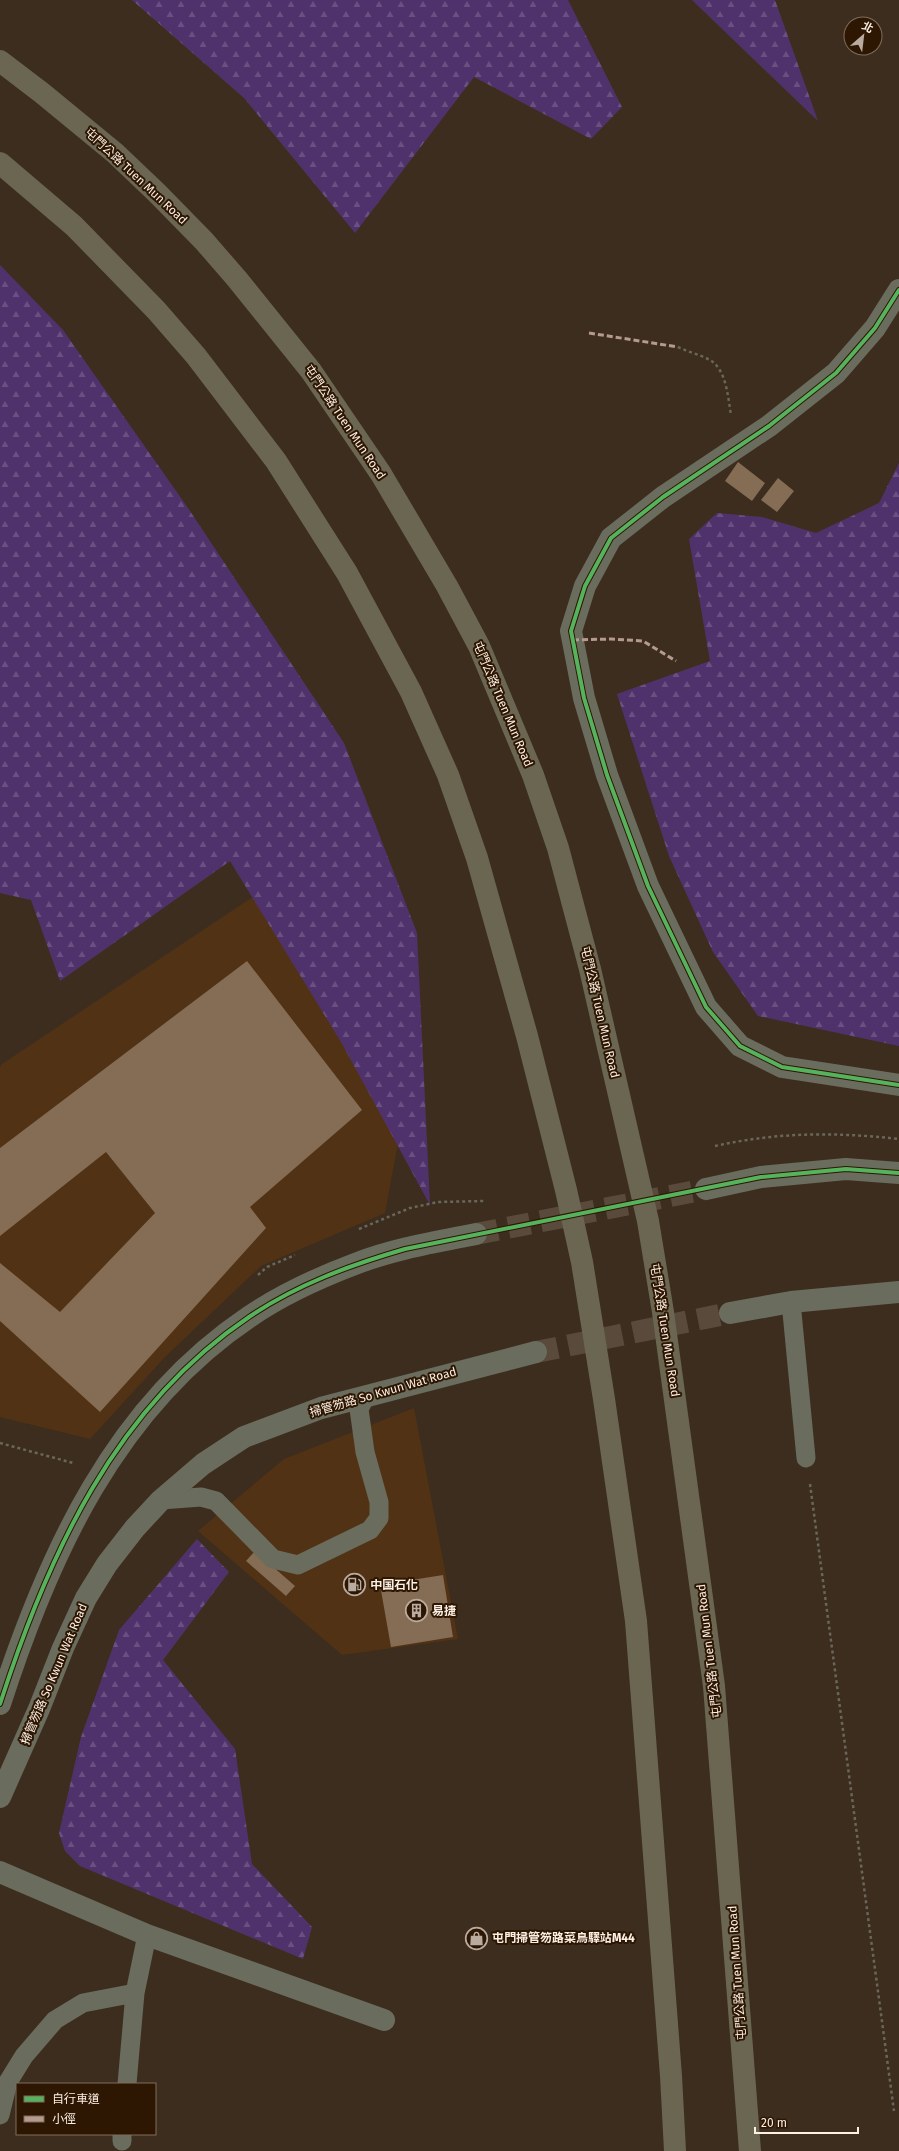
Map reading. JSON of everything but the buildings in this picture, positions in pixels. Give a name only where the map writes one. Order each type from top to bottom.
[{"type":"highway","name":"屯門公路 Tuen Mun Road","points":[[0,61],[42,93],[115,153],[157,193],[204,241],[237,279],[311,371],[381,474],[447,586],[479,646],[533,775],[558,848],[590,969],[646,1214],[664,1312],[714,1686],[750,2151]]},
{"type":"highway","points":[[0,162],[74,226],[156,310],[196,356],[276,461],[347,573],[411,692],[448,775],[477,858],[527,1036],[566,1190],[582,1262],[605,1407],[636,1621],[671,2076],[675,2151]]},
{"type":"street","points":[[899,290],[875,328],[836,373],[768,426],[663,497],[611,538],[585,586],[571,631],[584,698],[607,775],[648,886],[706,1007],[740,1046],[782,1067],[899,1085]]},
{"type":"street","points":[[706,1189],[761,1178],[846,1169],[899,1173]]},
{"type":"street","points":[[0,1704],[33,1607],[59,1550],[88,1495],[120,1443],[150,1404],[179,1374],[208,1348],[250,1316],[303,1286],[356,1264],[405,1249],[476,1234]]},
{"type":"street","points":[[730,1313],[791,1302],[899,1292]]},
{"type":"street","name":"掃管笏路 So Kwun Wat Road","points":[[0,1797],[39,1709],[63,1648],[86,1598],[108,1564],[135,1528],[161,1500],[203,1464],[244,1437],[321,1408],[536,1352]]},
{"type":"street","points":[[0,1872],[147,1935],[384,2020]]},
{"type":"lane","points":[[791,1302],[806,1458]]},
{"type":"lane","points":[[161,1500],[201,1497],[216,1501],[273,1560],[298,1565],[370,1530],[379,1518],[379,1502],[365,1452],[359,1409],[366,1396]]},
{"type":"lane","points":[[127,2083],[135,1993],[147,1935]]},
{"type":"lane","points":[[0,2115],[8,2082],[24,2056],[55,2020],[83,2003],[135,1993]]},
{"type":"path","points":[[678,348],[711,361],[718,368],[724,382],[738,447]]},
{"type":"path","points":[[715,1146],[754,1138],[795,1134],[870,1136],[899,1139]]},
{"type":"path","points":[[0,1443],[80,1465]]},
{"type":"path","points":[[806,1458],[894,2111]]},
{"type":"shaded area","points":[[266,888],[407,1094],[385,1213],[261,1266],[165,1357],[90,1439],[0,1417],[0,1067],[2,1064]]},
{"type":"shaded area","name":"中国石化","points":[[414,1408],[458,1639],[342,1655],[198,1531],[284,1459]]},
{"type":"green space","points":[[132,0],[568,0],[622,107],[591,139],[474,77],[355,233],[244,98]]},
{"type":"green space","points":[[692,0],[775,0],[818,121]]},
{"type":"green space","points":[[0,265],[63,330],[188,508],[344,743],[417,933],[430,1205],[341,1042],[230,861],[60,981],[31,900],[0,893]]},
{"type":"green space","points":[[899,463],[899,1046],[758,1016],[713,952],[669,856],[617,694],[710,661],[689,539],[717,513],[762,517],[816,533],[879,503]]},
{"type":"green space","points":[[197,1539],[229,1572],[163,1660],[235,1749],[252,1864],[312,1927],[303,1959],[80,1866],[65,1851],[59,1833],[81,1737],[119,1630]]},
{"type":"tunnel","points":[[476,1234],[706,1189]]},
{"type":"tunnel","points":[[536,1352],[730,1313]]},
{"type":"marked path","points":[[589,333],[678,347]]},
{"type":"marked path","points":[[573,640],[611,639],[643,641],[676,661]]},
{"type":"cycle path","points":[[899,290],[875,328],[836,373],[769,426],[663,497],[611,538],[585,586],[571,631],[584,698],[607,775],[648,886],[706,1007],[740,1046],[782,1067],[899,1085]]},
{"type":"cycle path","points":[[0,1704],[40,1593],[92,1488],[124,1440],[160,1394],[202,1353],[249,1317],[285,1295],[344,1269],[405,1249],[761,1177],[846,1169],[899,1173]]},
{"type":"place","name":"中国石化","points":[[354,1585]]},
{"type":"place","name":"易捷","points":[[417,1611]]},
{"type":"place","name":"屯門掃管笏路菜鳥驛站M44","points":[[476,1938]]}]
